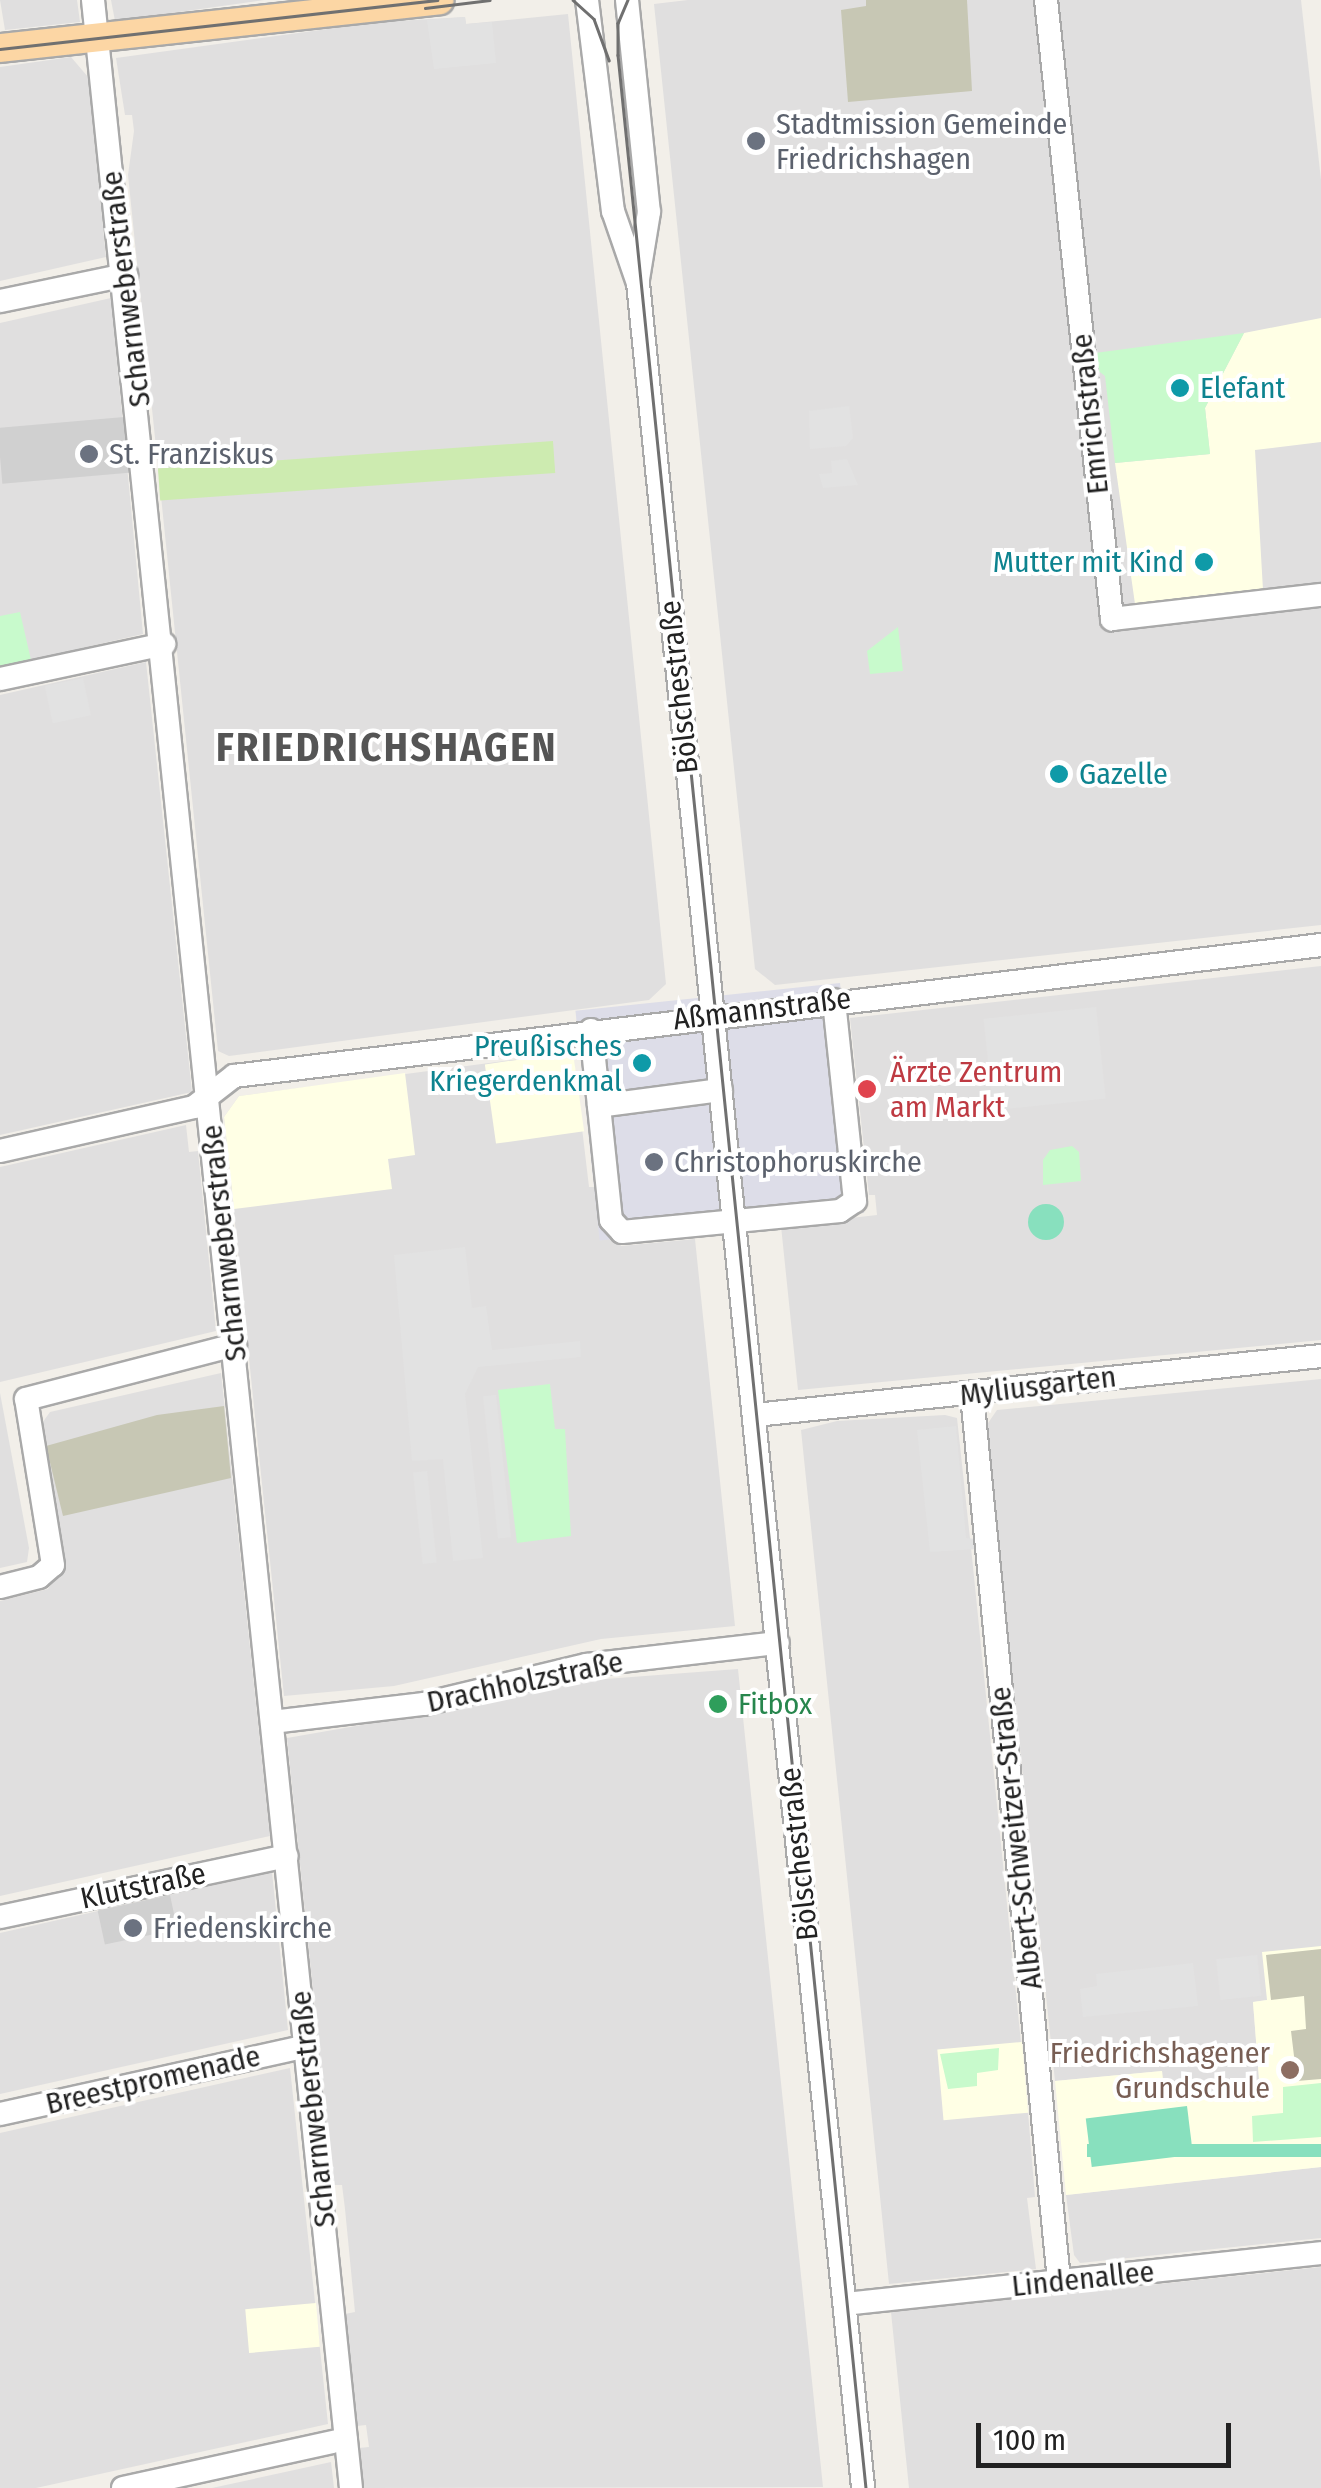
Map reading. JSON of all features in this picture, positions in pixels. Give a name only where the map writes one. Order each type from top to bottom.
[{"type":"main road","points":[[0,48],[439,0]]},
{"type":"street","name":"Scharnweberstraße","points":[[93,0],[126,275],[351,2488]]},
{"type":"street","name":"Bölschestraße","points":[[586,0],[613,211],[638,283],[862,2488]]},
{"type":"street","name":"Bölschestraße","points":[[627,0],[649,212],[638,283]]},
{"type":"street","name":"Emrichstraße","points":[[1046,0],[1112,619],[1321,595]]},
{"type":"street","points":[[0,302],[126,275]]},
{"type":"street","points":[[0,680],[164,644]]},
{"type":"street","name":"Aßmannstraße","points":[[0,1150],[194,1106],[234,1076],[714,1014],[1321,946]]},
{"type":"street","points":[[591,1030],[611,1220],[622,1232],[840,1211],[855,1201],[834,1000]]},
{"type":"street","points":[[599,1106],[721,1090]]},
{"type":"street","points":[[0,1587],[39,1577],[53,1564],[26,1398],[234,1345]]},
{"type":"street","name":"Myliusgarten","points":[[755,1415],[1321,1356]]},
{"type":"street","name":"Albert-Schweitzer-Straße","points":[[972,1395],[1059,2281]]},
{"type":"street","name":"Drachholzstraße","points":[[272,1722],[393,1710],[586,1665],[778,1643]]},
{"type":"street","name":"Klutstraße","points":[[0,1917],[287,1856]]},
{"type":"street","name":"Breestpromenade","points":[[0,2114],[306,2046]]},
{"type":"street","name":"Lindenallee","points":[[844,2304],[1321,2253]]},
{"type":"street","points":[[123,2488],[346,2439]]},
{"type":"shaded area","points":[[0,0],[77,0],[80,22],[5,30]]},
{"type":"shaded area","points":[[111,0],[264,0],[115,21]]},
{"type":"shaded area","points":[[688,0],[1301,0],[1321,180],[1321,925],[775,985],[755,969],[654,4]]},
{"type":"shaded area","points":[[866,0],[967,0],[972,91],[848,102],[841,10],[866,6]]},
{"type":"shaded area","points":[[568,14],[666,984],[649,1000],[229,1056],[218,1051],[128,175],[134,131],[132,115],[125,115],[116,58],[379,22],[465,17],[466,24]]},
{"type":"shaded area","points":[[465,17],[466,24],[492,22],[496,63],[434,69],[427,20]]},
{"type":"shaded area","points":[[71,57],[88,77],[106,257],[0,281],[0,67]]},
{"type":"shaded area","points":[[111,298],[143,634],[0,667],[0,323]]},
{"type":"shaded area","points":[[1321,318],[1321,442],[1255,450],[1263,590],[1135,604],[1115,463],[1210,454],[1205,408],[1244,333]]},
{"type":"shaded area","points":[[849,406],[853,438],[846,446],[810,449],[809,411]]},
{"type":"shaded area","points":[[124,417],[129,473],[2,484],[0,428]]},
{"type":"shaded area","points":[[847,459],[858,485],[823,488],[819,474],[832,473],[831,461]]},
{"type":"shaded area","points":[[146,662],[192,1092],[0,1135],[0,695]]},
{"type":"shaded area","points":[[83,678],[91,715],[53,723],[45,686]]},
{"type":"shaded area","points":[[1321,966],[1321,1340],[798,1390],[781,1226],[877,1215],[875,1195],[869,1195],[850,1018]]},
{"type":"shaded area","points":[[840,983],[864,1213],[600,1241],[575,1011]]},
{"type":"shaded area","points":[[1096,1007],[1106,1098],[993,1110],[984,1019]]},
{"type":"shaded area","points":[[573,1052],[589,1187],[597,1187],[621,1246],[695,1239],[735,1626],[601,1639],[394,1686],[284,1696],[224,1117],[239,1096]]},
{"type":"shaded area","points":[[573,1052],[584,1131],[496,1144],[485,1064]]},
{"type":"shaded area","points":[[405,1073],[415,1155],[388,1159],[392,1189],[234,1209],[224,1117],[239,1096]]},
{"type":"shaded area","points":[[186,1125],[189,1152],[198,1151],[216,1331],[0,1382],[0,1167]]},
{"type":"shaded area","points":[[465,1247],[472,1308],[486,1306],[492,1350],[580,1341],[581,1357],[478,1367],[465,1394],[483,1558],[453,1561],[443,1459],[412,1461],[394,1255]]},
{"type":"shaded area","points":[[221,1373],[270,1836],[0,1896],[0,1601],[48,1589],[65,1561],[40,1426],[50,1412]]},
{"type":"shaded area","points":[[1321,1379],[1321,1946],[1267,2000],[1253,2002],[1260,2092],[1165,2100],[1162,2071],[1055,2081],[986,1426],[997,1410]]},
{"type":"shaded area","points":[[0,1393],[29,1548],[27,1562],[0,1568]]},
{"type":"shaded area","points":[[496,1395],[511,1537],[498,1539],[483,1396]]},
{"type":"shaded area","points":[[224,1406],[231,1478],[63,1516],[46,1446],[157,1415]]},
{"type":"shaded area","points":[[945,1415],[957,1418],[972,1557],[1028,2112],[1035,2197],[1027,2198],[1036,2269],[889,2284],[801,1430],[837,1421]]},
{"type":"shaded area","points":[[956,1426],[966,1538],[975,1539],[977,1549],[930,1552],[917,1430]]},
{"type":"shaded area","points":[[427,1471],[437,1562],[423,1564],[413,1472]]},
{"type":"shaded area","points":[[738,1669],[823,2487],[364,2488],[359,2448],[369,2447],[366,2425],[357,2426],[345,2314],[355,2312],[345,2209],[342,2185],[333,2185],[287,1738],[442,1711],[552,1683]]},
{"type":"shaded area","points":[[272,1872],[288,2030],[0,2094],[0,1933]]},
{"type":"shaded area","points":[[170,1895],[177,1929],[105,1945],[98,1910]]},
{"type":"shaded area","name":"Friedrichshagener Grundschule","points":[[1321,1946],[1321,2167],[1066,2195],[1055,2081],[1162,2071],[1165,2100],[1260,2092],[1253,2002],[1267,2000],[1262,1952]]},
{"type":"shaded area","points":[[1321,1949],[1321,2079],[1297,2081],[1291,2031],[1306,2029],[1304,1996],[1271,2000],[1266,1955]]},
{"type":"shaded area","points":[[1257,1955],[1261,1996],[1221,2000],[1216,1959]]},
{"type":"shaded area","points":[[1193,1963],[1198,2006],[1083,2017],[1080,1989],[1097,1986],[1096,1974]]},
{"type":"shaded area","points":[[1022,2042],[1028,2113],[944,2120],[937,2049]]},
{"type":"shaded area","points":[[290,2068],[328,2424],[36,2488],[0,2488],[0,2133]]},
{"type":"shaded area","points":[[1321,2167],[1321,2238],[1080,2263],[1074,2255],[1066,2195]]},
{"type":"shaded area","points":[[1321,2267],[1321,2488],[909,2488],[891,2312]]},
{"type":"shaded area","points":[[316,2303],[320,2347],[249,2353],[245,2309]]},
{"type":"shaded area","points":[[331,2462],[334,2488],[212,2488]]},
{"type":"green space","points":[[1244,333],[1205,408],[1210,454],[1115,463],[1105,376],[1096,369],[1095,353]]},
{"type":"green space","points":[[553,441],[555,473],[160,501],[158,469]]},
{"type":"green space","points":[[20,612],[31,660],[0,667],[0,616]]},
{"type":"green space","points":[[898,627],[903,671],[870,674],[867,651]]},
{"type":"green space","points":[[1072,1146],[1079,1152],[1081,1181],[1043,1185],[1043,1160],[1050,1150]]},
{"type":"green space","points":[[1046,1204],[1059,1209],[1064,1222],[1059,1235],[1046,1240],[1033,1235],[1028,1222],[1033,1209]]},
{"type":"green space","points":[[550,1384],[555,1429],[565,1429],[571,1536],[517,1543],[498,1390]]},
{"type":"green space","points":[[999,2048],[998,2070],[977,2073],[977,2086],[948,2089],[940,2054]]},
{"type":"green space","points":[[1321,2083],[1321,2137],[1253,2142],[1252,2116],[1283,2113],[1283,2087]]},
{"type":"green space","points":[[1187,2106],[1193,2155],[1092,2167],[1086,2118]]},
{"type":"green space","points":[[1087,2144],[1321,2144],[1321,2157],[1087,2157]]},
{"type":"tram line","points":[[0,49],[437,0]]},
{"type":"tram line","points":[[425,8],[490,0]]},
{"type":"tram line","points":[[573,0],[594,19],[609,60]]},
{"type":"tram line","points":[[628,0],[618,23],[618,55],[866,2488]]},
{"type":"place","name":"Stadtmission Gemeinde Friedrichshagen","points":[[756,141]]},
{"type":"place","name":"Elefant","points":[[1180,388]]},
{"type":"place","name":"St. Franziskus","points":[[89,454]]},
{"type":"place","name":"Mutter mit Kind","points":[[1204,562]]},
{"type":"place","name":"Gazelle","points":[[1059,774]]},
{"type":"place","name":"Preußisches Kriegerdenkmal","points":[[642,1063]]},
{"type":"place","name":"Ärzte Zentrum am Markt","points":[[867,1089]]},
{"type":"place","name":"Christophoruskirche","points":[[654,1162]]},
{"type":"place","name":"Fitbox","points":[[718,1704]]},
{"type":"place","name":"Friedenskirche","points":[[133,1928]]},
{"type":"place","name":"Friedrichshagener Grundschule","points":[[1290,2070]]},
{"type":"district","name":"FRIEDRICHSHAGEN","points":[[387,748]]}]
